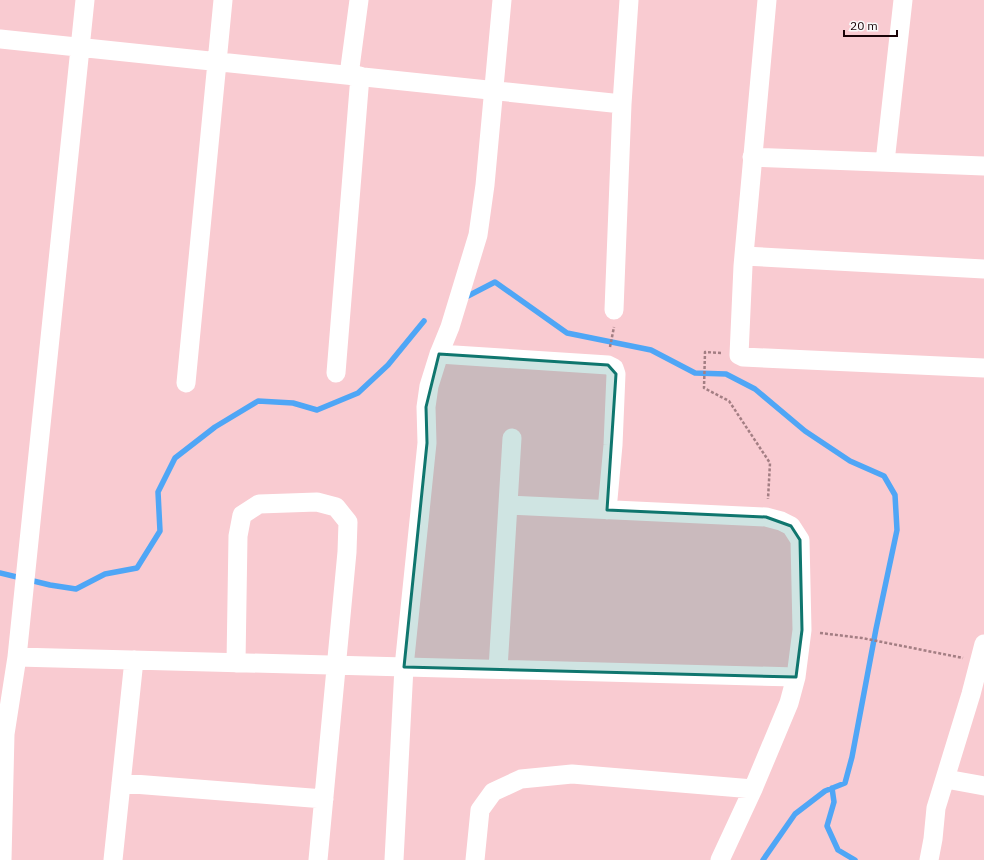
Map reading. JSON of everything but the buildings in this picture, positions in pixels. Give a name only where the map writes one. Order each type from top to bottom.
[{"type":"street","points":[[2,860],[2,734],[17,657],[85,0]]},
{"type":"street","points":[[186,383],[223,0]]},
{"type":"street","points":[[336,373],[359,0]]},
{"type":"street","points":[[394,860],[404,667],[427,443],[426,407],[429,386],[439,354],[450,327],[478,235],[485,185],[502,0]]},
{"type":"street","points":[[614,318],[622,104],[629,0]]},
{"type":"street","points":[[767,0],[744,256],[739,355],[743,357],[984,368]]},
{"type":"street","points":[[885,162],[903,0]]},
{"type":"street","points":[[0,39],[622,104]]},
{"type":"street","points":[[752,158],[984,166]]},
{"type":"street","points":[[744,256],[984,269]]},
{"type":"street","points":[[439,354],[608,365],[614,368],[616,374],[613,445],[607,510]]},
{"type":"street","points":[[498,669],[512,438]]},
{"type":"street","points":[[236,663],[238,536],[242,515],[259,504],[317,502],[336,507],[348,522],[318,860]]},
{"type":"street","points":[[508,505],[766,517],[781,521],[791,526],[800,540],[802,630],[796,677],[788,703],[753,789],[720,860]]},
{"type":"street","points":[[930,860],[936,808],[940,793],[978,694],[982,653]]},
{"type":"street","points":[[17,657],[796,677]]},
{"type":"street","points":[[113,860],[134,660]]},
{"type":"street","points":[[475,860],[480,810],[493,792],[521,779],[572,774],[753,789]]},
{"type":"street","points":[[946,779],[984,786]]},
{"type":"street","points":[[121,783],[324,799]]},
{"type":"path","points":[[609,354],[614,318]]},
{"type":"path","points":[[705,352],[704,388],[728,401],[770,463],[766,517]]},
{"type":"path","points":[[802,630],[885,642],[982,653]]},
{"type":"highlighted area","points":[[439,354],[608,365],[616,374],[607,510],[766,517],[791,526],[800,540],[802,630],[796,677],[404,667],[427,443],[426,407]]},
{"type":"waterway","points":[[464,298],[495,282],[567,333],[651,350],[695,373],[726,374],[755,389],[805,431],[850,461],[884,476],[895,495],[897,530],[876,629],[852,757],[845,783],[825,791],[795,814],[763,860]]},
{"type":"waterway","points":[[0,573],[50,585],[76,589],[105,574],[137,568],[160,531],[158,492],[175,458],[215,427],[258,401],[293,403],[317,410],[358,393],[388,365],[424,321]]},
{"type":"waterway","points":[[832,788],[834,802],[827,826],[838,850],[855,860]]}]
